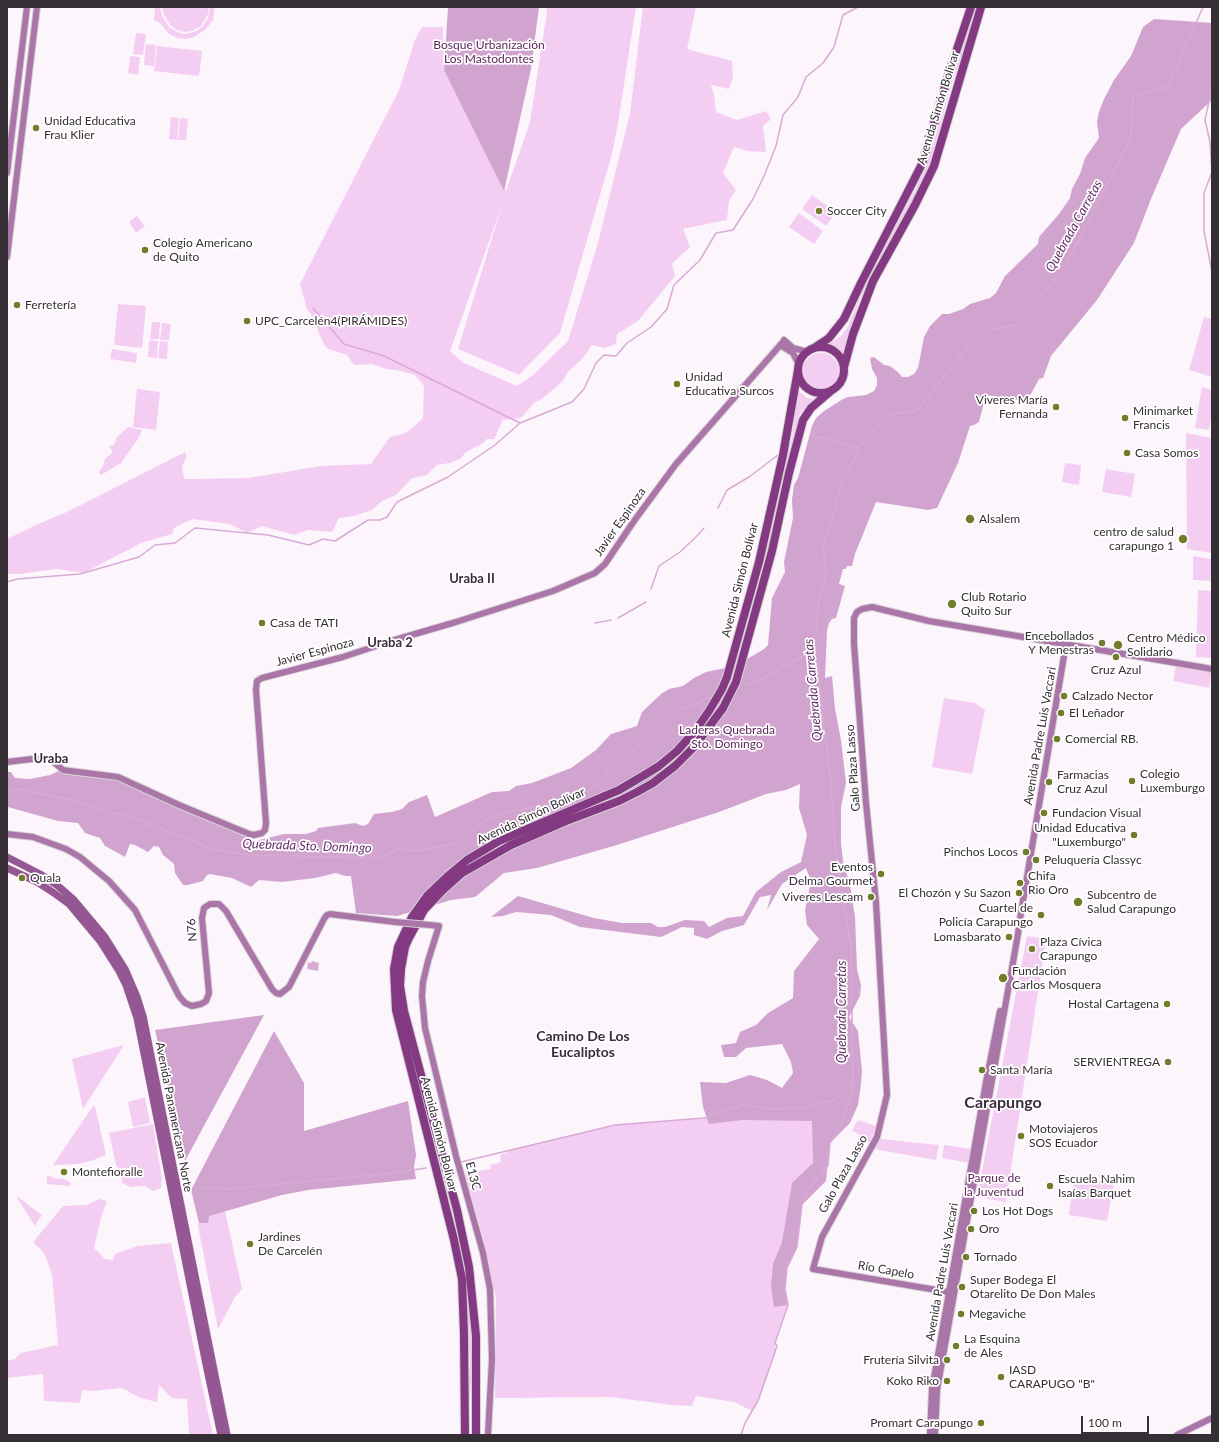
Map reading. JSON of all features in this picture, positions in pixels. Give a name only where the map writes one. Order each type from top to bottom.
[{"type":"highway","name":"Avenida Simón Bolívar","points":[[464,1435],[464,1334],[462,1279],[454,1240],[396,1010],[394,969],[395,957],[401,938],[412,917],[427,896],[467,860],[499,842],[619,790],[646,774],[670,757],[687,740],[715,701],[722,689],[730,665],[759,562],[783,456],[802,358],[829,338],[844,319],[922,164],[949,73],[971,7]]},
{"type":"highway","name":"Avenida Simón Bolívar","points":[[476,1435],[476,1336],[469,1267],[457,1210],[404,1011],[400,986],[405,947],[424,910],[453,880],[511,845],[566,821],[619,801],[653,783],[675,766],[694,748],[723,708],[732,693],[736,682],[768,566],[789,473],[803,420],[810,408],[841,381],[853,334],[873,281],[915,205],[934,166],[981,7]]},
{"type":"highway","points":[[811,350],[827,348],[834,351],[839,356],[844,367]]},
{"type":"highway","points":[[799,368],[802,383],[806,388],[819,393],[832,390]]},
{"type":"main road","name":"Avenida Panamericana Norte","points":[[7,857],[40,874],[58,886],[74,900],[105,937],[125,969],[137,997],[143,1016],[227,1435]]},
{"type":"main road","name":"Avenida Panamericana Norte","points":[[7,868],[37,882],[54,892],[69,904],[100,941],[126,985],[137,1018],[221,1435]]},
{"type":"street","points":[[7,173],[27,7]]},
{"type":"street","points":[[7,257],[37,7]]},
{"type":"street","points":[[16,97],[26,99]]},
{"type":"street","points":[[782,343],[793,348],[811,350]]},
{"type":"street","points":[[782,343],[793,353],[799,368]]},
{"type":"street","name":"Javier Espinoza","points":[[7,762],[45,759],[51,760],[63,770],[118,777],[178,805],[249,834],[254,835],[262,833],[265,830],[266,823],[256,690],[257,681],[262,678],[343,657],[456,622],[553,591],[595,573],[605,564],[634,521],[676,464],[782,343]]},
{"type":"street","name":"Galo Plaza Lasso","points":[[813,1269],[822,1237],[837,1207],[877,1137],[887,1095],[878,930],[866,803],[854,644],[854,618],[857,612],[862,608],[872,607],[929,621],[1212,669]]},
{"type":"street","name":"Avenida Padre Luis Vaccari","points":[[935,1435],[937,1390],[986,1082],[1014,933],[1019,925],[1066,644]]},
{"type":"street","name":"N76","points":[[7,834],[33,837],[66,849],[80,857],[109,881],[125,897],[135,910],[179,996],[184,1003],[192,1006],[206,1001],[209,993],[202,918],[204,908],[210,904],[219,904],[226,911],[272,989],[276,993],[280,994],[289,987],[327,915],[330,914],[440,926]]},
{"type":"street","name":"E13C","points":[[440,926],[428,961],[423,982],[422,996],[424,1028],[454,1149],[483,1253],[490,1289],[492,1359],[488,1435]]},
{"type":"street","name":"Río Capelo","points":[[813,1269],[952,1293]]},
{"type":"street","name":"Avenida Padre Luis Vaccari","points":[[930,1435],[932,1389],[952,1293]]},
{"type":"street","points":[[1177,1435],[1212,1418]]},
{"type":"street","points":[[1186,1435],[1212,1423]]},
{"type":"green space","points":[[155,7],[160,7],[162,16],[169,27],[179,33],[186,34],[196,31],[202,27],[208,18],[210,7],[215,7],[213,20],[205,30],[194,37],[186,39],[177,38],[169,34],[160,23],[154,20]]},
{"type":"green space","points":[[162,7],[209,7],[208,14],[201,26],[192,31],[186,32],[179,31],[171,26],[164,15]]},
{"type":"green space","name":"Bosque Urbanización Los Mastodontes","points":[[448,7],[539,7],[531,69],[504,191],[444,70]]},
{"type":"green space","points":[[547,7],[636,7],[612,154],[560,333],[519,375],[458,349],[502,205],[450,351],[464,363],[517,386],[533,375],[568,341],[598,243],[630,113],[643,7],[696,7],[687,49],[732,61],[733,78],[729,89],[711,85],[716,112],[737,120],[766,111],[771,119],[763,126],[766,152],[747,151],[734,147],[723,173],[736,190],[729,201],[727,220],[683,229],[690,247],[672,264],[675,276],[638,321],[617,334],[616,344],[605,348],[592,345],[583,358],[568,372],[563,381],[542,399],[535,402],[521,418],[503,420],[494,439],[487,439],[482,444],[466,452],[460,459],[450,463],[437,465],[427,475],[412,478],[396,495],[382,501],[372,510],[354,516],[339,518],[332,532],[308,530],[294,535],[262,526],[247,533],[230,524],[192,519],[174,528],[172,534],[141,543],[84,573],[56,569],[19,574],[7,574],[7,539],[69,511],[185,452],[187,457],[182,466],[184,479],[249,478],[321,466],[371,464],[390,437],[406,433],[423,418],[424,386],[415,375],[386,369],[372,364],[354,365],[347,355],[328,349],[325,346],[319,334],[315,320],[307,309],[300,284],[399,90],[415,40],[422,27],[443,27],[444,70],[506,191],[530,122]]},
{"type":"green space","points":[[975,7],[979,7],[951,86],[927,171],[918,192],[860,299],[842,355],[836,349],[828,345],[841,336],[847,328],[872,269],[915,190],[927,162],[952,73]]},
{"type":"green space","name":"Laderas Quebrada Sto. Domingo","points":[[1154,19],[1212,23],[1212,100],[1181,129],[1134,243],[1097,300],[1051,356],[1043,378],[1039,379],[1031,394],[1024,397],[1024,401],[986,395],[979,422],[970,426],[958,463],[937,508],[928,510],[876,502],[855,554],[852,566],[847,566],[846,569],[843,569],[839,584],[845,586],[836,618],[832,619],[829,623],[827,631],[825,678],[832,676],[835,709],[841,740],[846,783],[841,807],[841,843],[843,861],[850,885],[855,917],[857,969],[861,985],[860,996],[849,1017],[858,1031],[862,1071],[858,1105],[850,1123],[830,1143],[826,1181],[802,1205],[797,1247],[787,1268],[785,1289],[788,1305],[774,1307],[771,1286],[773,1264],[782,1242],[792,1183],[813,1163],[812,1121],[742,1120],[709,1124],[703,1107],[700,1082],[726,1083],[750,1075],[767,1080],[782,1088],[793,1073],[791,1062],[782,1044],[746,1048],[736,1057],[724,1057],[721,1045],[736,1043],[740,1032],[756,1025],[768,1013],[793,998],[794,971],[819,939],[807,925],[805,910],[811,881],[806,868],[782,884],[767,910],[771,895],[760,897],[744,925],[722,931],[707,939],[694,935],[694,928],[682,927],[661,937],[580,927],[551,915],[516,912],[503,916],[491,917],[518,896],[594,918],[622,923],[651,923],[658,927],[665,927],[685,920],[704,921],[709,927],[727,918],[743,916],[756,892],[781,872],[801,862],[807,835],[799,808],[800,784],[786,790],[766,794],[719,812],[617,845],[537,868],[504,873],[475,897],[451,900],[397,916],[356,913],[351,876],[336,873],[315,878],[282,882],[259,880],[251,887],[232,878],[210,874],[207,875],[203,881],[183,885],[175,873],[174,864],[163,855],[159,847],[154,846],[148,852],[130,844],[125,857],[105,846],[100,838],[85,833],[78,823],[58,821],[8,807],[7,810],[7,772],[11,772],[15,778],[30,779],[50,775],[59,771],[79,776],[116,779],[255,841],[284,834],[306,834],[316,831],[318,828],[355,823],[363,826],[368,824],[374,814],[402,809],[409,802],[427,795],[435,817],[492,792],[509,791],[516,786],[532,783],[571,768],[596,750],[611,734],[637,726],[642,712],[661,694],[669,689],[683,686],[706,672],[735,666],[764,649],[768,645],[772,598],[785,572],[784,562],[793,518],[792,500],[794,485],[798,478],[812,426],[816,418],[843,399],[866,395],[874,391],[877,385],[877,378],[872,369],[870,358],[874,357],[884,365],[890,366],[902,377],[908,377],[914,374],[918,368],[924,337],[930,326],[942,314],[949,314],[963,309],[970,304],[990,298],[996,293],[1005,276],[1038,244],[1039,237],[1059,214],[1070,198],[1072,189],[1080,174],[1085,158],[1099,138],[1097,122],[1104,99],[1114,80],[1131,56],[1143,27]]},
{"type":"green space","points":[[136,33],[146,34],[143,55],[133,54]]},
{"type":"green space","points":[[146,44],[156,45],[154,66],[144,65]]},
{"type":"green space","points":[[157,46],[202,51],[199,76],[154,71]]},
{"type":"green space","points":[[130,56],[140,57],[138,75],[128,73]]},
{"type":"green space","points":[[171,117],[179,118],[177,140],[169,139]]},
{"type":"green space","points":[[180,118],[188,119],[186,140],[178,140]]},
{"type":"green space","name":"Soccer City","points":[[812,195],[836,212],[826,226],[802,209]]},
{"type":"green space","name":"Soccer City","points":[[799,213],[823,231],[814,244],[789,227]]},
{"type":"green space","points":[[137,216],[145,226],[136,233],[129,222]]},
{"type":"green space","points":[[118,304],[146,306],[142,348],[114,345]]},
{"type":"green space","points":[[1204,317],[1212,319],[1212,377],[1189,370]]},
{"type":"green space","points":[[152,322],[160,322],[159,339],[150,339]]},
{"type":"green space","points":[[162,323],[171,324],[169,340],[160,340]]},
{"type":"green space","points":[[149,340],[158,341],[157,358],[148,357]]},
{"type":"green space","points":[[160,341],[168,342],[167,359],[158,358]]},
{"type":"green space","points":[[112,349],[137,353],[136,363],[110,359]]},
{"type":"green space","points":[[825,353],[834,358],[838,364],[838,378],[834,384],[825,389],[817,389],[808,384],[804,378],[803,367],[808,358],[814,354]]},
{"type":"green space","points":[[1202,387],[1212,390],[1212,412],[1209,430],[1195,428]]},
{"type":"green space","points":[[137,389],[160,392],[156,430],[133,427]]},
{"type":"green space","points":[[798,390],[807,398],[816,399],[799,415],[792,450],[779,493],[771,543],[765,565],[733,680],[719,708],[692,745],[655,777],[622,795],[546,826],[497,849],[458,872],[442,885],[424,905],[409,929],[398,959],[397,990],[401,1018],[416,1068],[436,1156],[460,1239],[468,1273],[473,1362],[468,1410],[469,1435],[467,1435],[465,1417],[470,1362],[464,1267],[454,1223],[431,1149],[414,1068],[401,1026],[395,990],[395,963],[399,946],[413,916],[432,891],[450,875],[505,842],[558,818],[609,798],[646,779],[663,768],[682,751],[710,718],[733,673],[768,543],[777,492],[792,438]]},
{"type":"green space","points":[[128,427],[142,430],[138,439],[121,463],[101,475],[99,473],[100,469],[102,469],[105,459],[113,452],[109,446],[114,445],[117,437]]},
{"type":"green space","points":[[1186,433],[1212,438],[1212,553],[1187,549]]},
{"type":"green space","points":[[1065,463],[1081,465],[1079,485],[1062,482]]},
{"type":"green space","points":[[1106,469],[1135,474],[1131,497],[1102,492]]},
{"type":"green space","points":[[1193,556],[1212,559],[1212,581],[1193,580]]},
{"type":"green space","points":[[1198,590],[1212,591],[1212,658],[1196,657]]},
{"type":"green space","points":[[1176,665],[1212,670],[1209,688],[1173,681]]},
{"type":"green space","points":[[944,698],[975,703],[985,710],[972,774],[932,767]]},
{"type":"green space","name":"Parque de la Juventud","points":[[1027,936],[1046,939],[1006,1202],[977,1197]]},
{"type":"green space","points":[[264,1015],[185,1161],[155,1030]]},
{"type":"green space","points":[[274,1031],[304,1083],[304,1131],[408,1101],[416,1155],[414,1167],[416,1179],[308,1190],[282,1195],[209,1216],[208,1223],[199,1223],[191,1190]]},
{"type":"green space","points":[[124,1045],[88,1101],[83,1109],[72,1059]]},
{"type":"green space","points":[[145,1097],[150,1123],[133,1127],[128,1102]]},
{"type":"green space","points":[[743,1105],[805,1108],[830,1143],[828,1166],[802,1205],[797,1247],[787,1268],[785,1289],[788,1305],[775,1343],[776,1352],[758,1401],[752,1411],[734,1402],[696,1396],[692,1406],[672,1405],[611,1397],[495,1398],[496,1298],[484,1241],[465,1173],[491,1169],[490,1165],[501,1162],[500,1155],[518,1148],[615,1125],[704,1118]]},
{"type":"green space","points":[[93,1106],[95,1106],[106,1155],[91,1161],[77,1164],[53,1165]]},
{"type":"green space","points":[[858,1120],[876,1126],[870,1142],[852,1130]]},
{"type":"green space","points":[[153,1124],[162,1179],[161,1188],[153,1191],[145,1186],[131,1187],[122,1183],[121,1171],[116,1165],[109,1133]]},
{"type":"green space","points":[[880,1139],[939,1145],[936,1160],[874,1149]]},
{"type":"green space","points":[[944,1145],[972,1149],[970,1163],[942,1158]]},
{"type":"green space","points":[[47,1176],[64,1179],[70,1182],[71,1186],[47,1184]]},
{"type":"green space","points":[[1074,1177],[1114,1184],[1107,1221],[1069,1215]]},
{"type":"green space","points":[[18,1197],[42,1215],[35,1226],[17,1198]]},
{"type":"green space","points":[[99,1199],[107,1201],[101,1218],[94,1248],[105,1259],[113,1260],[115,1254],[137,1246],[171,1243],[213,1435],[189,1435],[187,1399],[172,1398],[159,1385],[157,1402],[140,1398],[122,1388],[94,1391],[82,1390],[80,1403],[44,1401],[43,1374],[7,1378],[7,1361],[15,1359],[20,1353],[58,1345],[52,1274],[44,1253],[33,1242],[63,1206],[87,1205]]},
{"type":"green space","points":[[225,1211],[242,1289],[235,1297],[218,1329],[198,1226],[199,1223],[208,1223],[208,1216]]},
{"type":"shaded area","points":[[312,961],[319,963],[318,971],[307,969],[308,962],[311,963]]},
{"type":"waterway","points":[[7,582],[17,579],[80,574],[139,557],[155,545],[175,543],[195,528],[268,535],[309,545],[323,539],[335,541],[368,520],[380,520],[387,517],[397,502],[448,477],[495,445],[520,423],[572,402],[584,389],[596,363],[604,355],[616,356],[627,343],[651,327],[667,309],[674,285],[700,260],[716,233],[733,230],[753,199],[764,176],[776,146],[783,115],[798,97],[806,77],[823,63],[834,47],[843,15],[858,7]]},
{"type":"waterway","name":"Quebrada Carretas","points":[[741,1435],[745,1423],[758,1401],[777,1346],[775,1343],[788,1305],[785,1289],[787,1268],[797,1247],[802,1205],[808,1189],[828,1166],[830,1143],[840,1127],[852,1094],[851,949],[835,844],[831,783],[815,649],[818,605],[826,575],[823,546],[844,478],[858,452],[858,448],[878,427],[892,414],[917,411],[969,345],[988,330],[1017,325],[1062,272],[1131,138],[1133,96],[1168,87],[1203,7]]},
{"type":"waterway","points":[[1212,87],[1205,120],[1210,142],[1212,172]]},
{"type":"waterway","points":[[1212,172],[1204,193],[1204,231],[1212,272]]},
{"type":"waterway","points":[[313,308],[344,344],[384,356],[520,423]]},
{"type":"waterway","points":[[810,435],[858,448]]},
{"type":"waterway","points":[[718,508],[727,490],[749,477],[778,455]]},
{"type":"waterway","points":[[651,589],[659,566],[680,552],[704,528]]},
{"type":"waterway","points":[[618,618],[646,602]]},
{"type":"waterway","points":[[595,623],[611,620]]},
{"type":"waterway","name":"Quebrada Sto. Domingo","points":[[744,685],[762,679],[815,649]]},
{"type":"waterway","name":"Quebrada Sto. Domingo","points":[[7,791],[19,789],[75,801],[138,820],[212,849],[250,855],[377,858],[398,849],[417,851],[453,844],[492,816],[572,799],[597,785],[615,763],[660,731],[680,709],[711,697]]},
{"type":"waterway","points":[[461,1162],[615,1125],[704,1118],[743,1105],[773,1109],[805,1108],[834,1100],[852,1081]]},
{"type":"waterway","points":[[199,1187],[228,1189],[393,1173],[426,1168]]},
{"type":"place","name":"Unidad Educativa Frau Klier","points":[[36,128]]},
{"type":"place","name":"Soccer City","points":[[819,211]]},
{"type":"place","name":"Colegio Americano de Quito","points":[[145,250]]},
{"type":"place","name":"Ferretería","points":[[17,305]]},
{"type":"place","name":"UPC_Carcelén4(PIRÁMIDES)","points":[[247,321]]},
{"type":"place","name":"Unidad Educativa Surcos","points":[[677,384]]},
{"type":"place","name":"Viveres María Fernanda","points":[[1056,407]]},
{"type":"place","name":"Minimarket Francis","points":[[1125,418]]},
{"type":"place","name":"Casa Somos","points":[[1127,453]]},
{"type":"place","name":"Alsalem","points":[[970,519]]},
{"type":"place","name":"centro de salud carapungo 1","points":[[1183,539]]},
{"type":"place","name":"Club Rotario Quito Sur","points":[[952,604]]},
{"type":"place","name":"Casa de TATI","points":[[262,623]]},
{"type":"place","name":"Encebollados Y Menestras","points":[[1102,643]]},
{"type":"place","name":"Centro Médico Solidario","points":[[1118,645]]},
{"type":"place","name":"Cruz Azul","points":[[1116,657]]},
{"type":"place","name":"Calzado Nector","points":[[1064,696]]},
{"type":"place","name":"El Leñador","points":[[1061,713]]},
{"type":"place","name":"Comercial RB.","points":[[1057,739]]},
{"type":"place","name":"Colegio Luxemburgo","points":[[1132,781]]},
{"type":"place","name":"Farmacias Cruz Azul","points":[[1049,782]]},
{"type":"place","name":"Fundacion Visual","points":[[1044,813]]},
{"type":"place","name":"Unidad Educativa \"Luxemburgo\"","points":[[1134,835]]},
{"type":"place","name":"Pinchos Locos","points":[[1026,852]]},
{"type":"place","name":"Peluquería Classyc","points":[[1036,860]]},
{"type":"place","name":"Eventos Delma Gourmet","points":[[881,874]]},
{"type":"place","name":"Quala","points":[[22,878]]},
{"type":"place","name":"Chifa Rio Oro","points":[[1020,883]]},
{"type":"place","name":"El Chozón y Su Sazon","points":[[1019,893]]},
{"type":"place","name":"Viveres Lescam","points":[[871,897]]},
{"type":"place","name":"Subcentro de Salud Carapungo","points":[[1078,902]]},
{"type":"place","name":"Cuartel de Policía Carapungo","points":[[1041,915]]},
{"type":"place","name":"Lomasbarato","points":[[1009,937]]},
{"type":"place","name":"Plaza Cívica Carapungo","points":[[1032,949]]},
{"type":"place","name":"Fundación Carlos Mosquera","points":[[1003,978]]},
{"type":"place","name":"Hostal Cartagena","points":[[1167,1004]]},
{"type":"place","name":"SERVIENTREGA","points":[[1168,1062]]},
{"type":"place","name":"Santa María","points":[[982,1070]]},
{"type":"place","name":"Motoviajeros SOS Ecuador","points":[[1021,1136]]},
{"type":"place","name":"Montefioralle","points":[[64,1172]]},
{"type":"place","name":"Escuela Nahim Isaías Barquet","points":[[1050,1186]]},
{"type":"place","name":"Los Hot Dogs","points":[[974,1211]]},
{"type":"place","name":"Oro","points":[[971,1229]]},
{"type":"place","name":"Jardines De Carcelén","points":[[250,1244]]},
{"type":"place","name":"Tornado","points":[[966,1257]]},
{"type":"place","name":"Super Bodega El Otarelito De Don Males","points":[[962,1287]]},
{"type":"place","name":"Megaviche","points":[[961,1314]]},
{"type":"place","name":"La Esquina de Ales","points":[[956,1346]]},
{"type":"place","name":"Frutería Silvita","points":[[947,1360]]},
{"type":"place","name":"IASD CARAPUGO \"B\"","points":[[1001,1377]]},
{"type":"place","name":"Koko Riko","points":[[947,1381]]},
{"type":"place","name":"Promart Carapungo","points":[[981,1423]]},
{"type":"district","name":"Uraba II","points":[[472,579]]},
{"type":"district","name":"Uraba 2","points":[[390,643]]},
{"type":"district","name":"Uraba","points":[[51,759]]},
{"type":"district","name":"Camino De Los Eucaliptos","points":[[583,1044]]},
{"type":"district","name":"Carapungo","points":[[1003,1103]]}]
